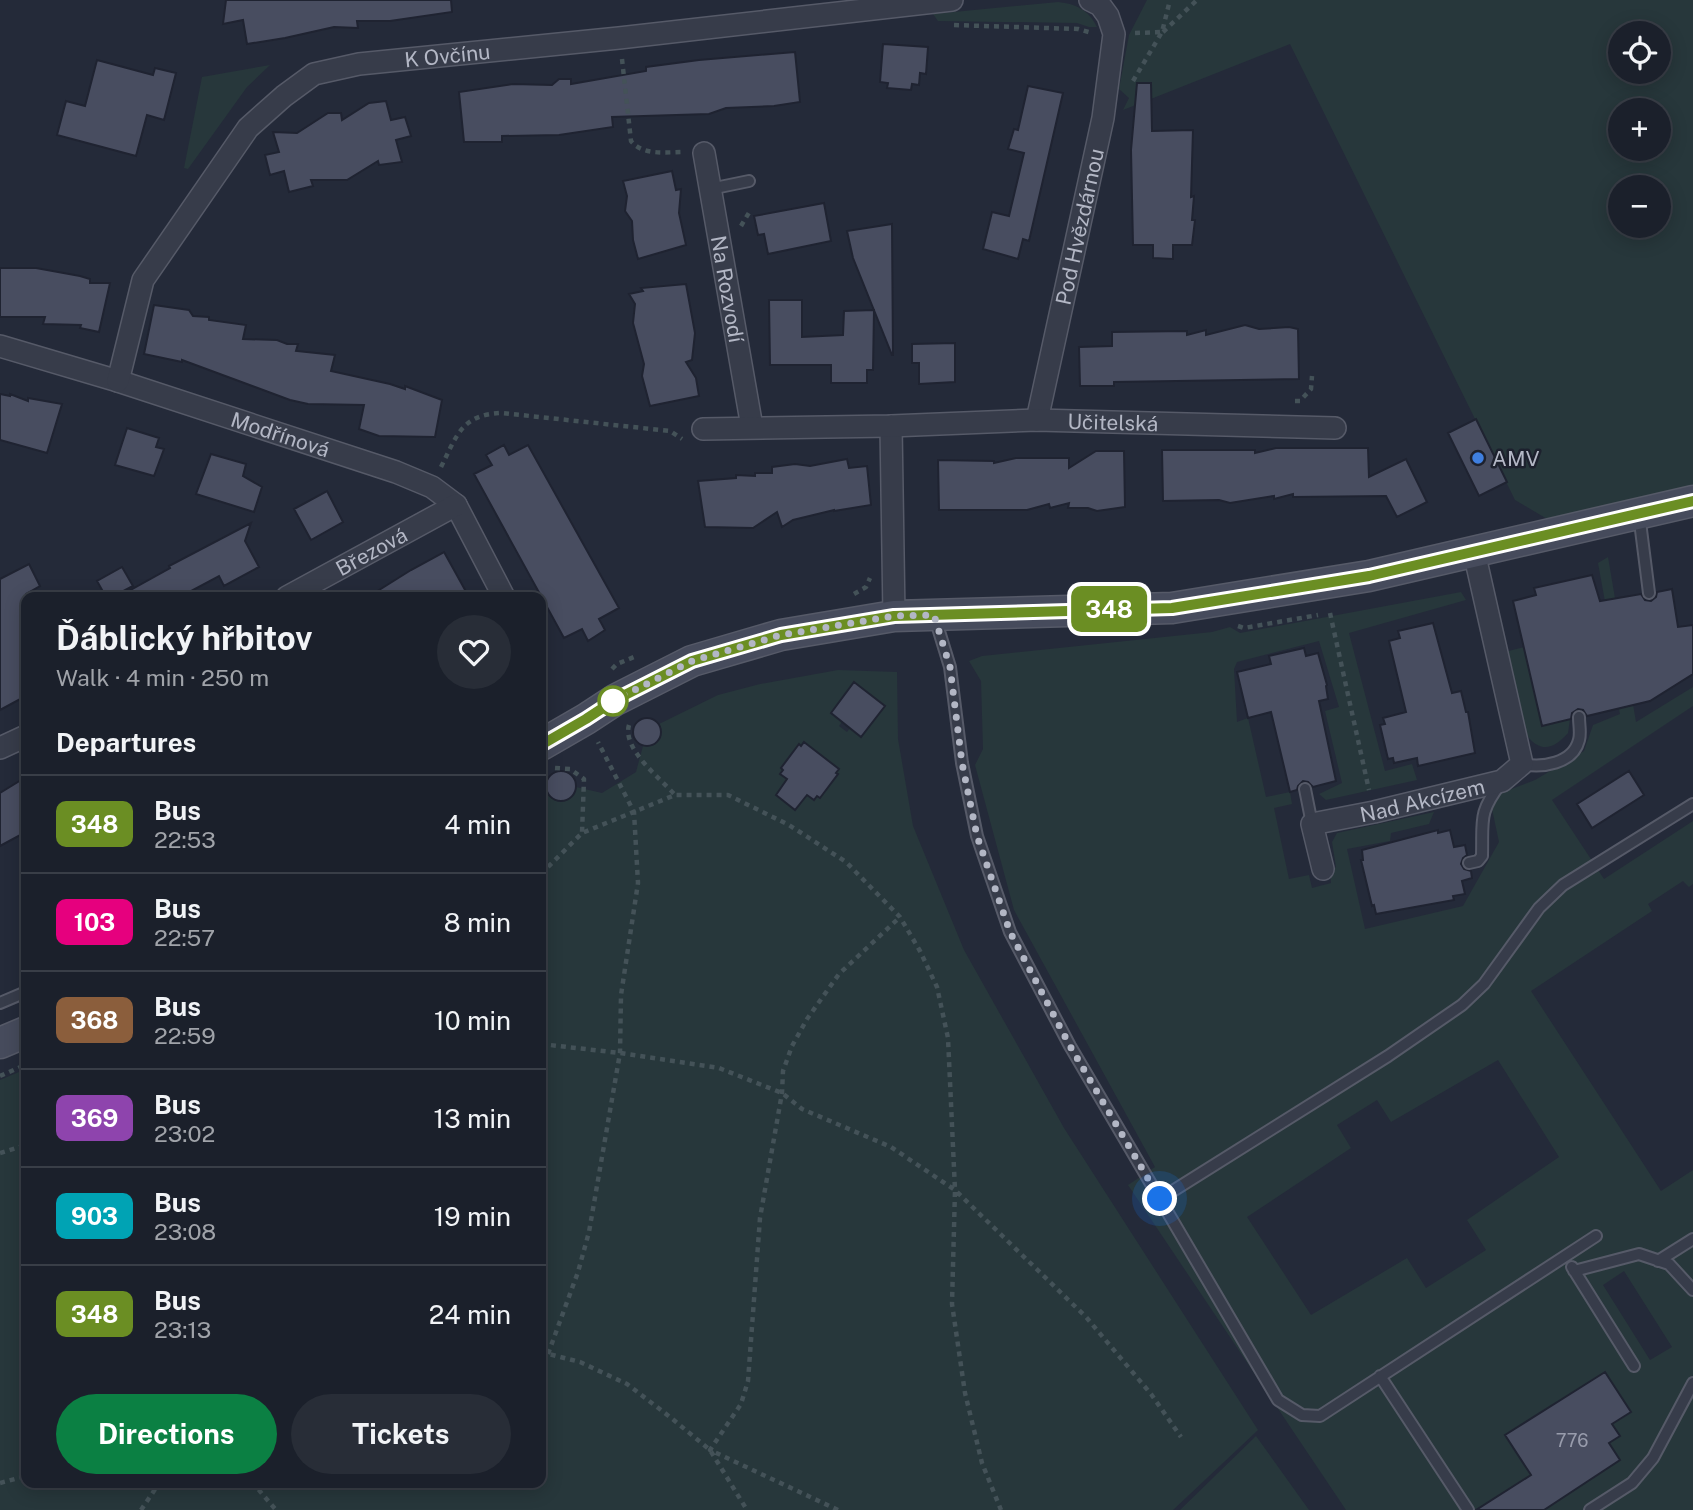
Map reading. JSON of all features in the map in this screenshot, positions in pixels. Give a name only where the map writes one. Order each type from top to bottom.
[{"type":"main road","points":[[546,742],[615,700],[692,661],[781,635],[894,616],[1172,608],[1369,576],[1693,501]]},
{"type":"main road","points":[[0,1043],[21,1034]]},
{"type":"street","name":"K Ovčínu","points":[[118,381],[143,280],[248,128],[314,74],[359,64],[619,38],[939,0]]},
{"type":"street","name":"Pod Hvězdárnou","points":[[1037,420],[1103,118],[1114,34],[1108,16],[1100,5],[1090,0]]},
{"type":"street","name":"Na Rozvodí","points":[[704,153],[752,427]]},
{"type":"street","name":"Modřínová","points":[[0,346],[118,381],[432,486],[456,505],[502,592]]},
{"type":"street","name":"Učitelská","points":[[695,435],[752,427],[891,426],[1037,420],[1335,428]]},
{"type":"street","points":[[891,426],[894,616]]},
{"type":"street","name":"Březová","points":[[296,592],[456,505]]},
{"type":"street","points":[[1474,552],[1522,765]]},
{"type":"street","points":[[0,748],[21,738]]},
{"type":"street","name":"Nad Akcízem","points":[[1312,824],[1502,781],[1522,765]]},
{"type":"street","points":[[1312,824],[1322,869]]},
{"type":"lane","points":[[710,189],[749,181]]},
{"type":"lane","points":[[1638,512],[1649,593]]},
{"type":"lane","points":[[934,615],[950,667],[962,763],[977,836],[1010,932],[1070,1046],[1278,1400],[1301,1415],[1320,1416],[1597,1236]]},
{"type":"lane","points":[[1522,765],[1538,767],[1556,762],[1574,752],[1580,738],[1579,718]]},
{"type":"lane","points":[[1469,863],[1478,861],[1482,856],[1481,818],[1488,800],[1502,781]]},
{"type":"lane","points":[[1305,789],[1312,824]]},
{"type":"lane","points":[[1160,1199],[1388,1056],[1462,1005],[1484,984],[1539,908],[1563,885],[1693,804]]},
{"type":"lane","points":[[0,1003],[21,994]]},
{"type":"lane","points":[[1658,1261],[1693,1239]]},
{"type":"lane","points":[[1574,1271],[1639,1254],[1669,1264],[1693,1290]]},
{"type":"lane","points":[[1565,1256],[1634,1366]]},
{"type":"lane","points":[[1380,1376],[1468,1510]]},
{"type":"lane","points":[[1590,1510],[1632,1483],[1653,1458],[1693,1382]]},
{"type":"path","points":[[1170,0],[1162,32],[1197,0]]},
{"type":"path","points":[[619,38],[631,141],[646,150],[704,153]]},
{"type":"path","points":[[1287,402],[1300,401],[1311,389],[1311,376]]},
{"type":"path","points":[[432,486],[457,434],[483,414],[502,413],[695,435]]},
{"type":"path","points":[[853,594],[866,587],[874,569]]},
{"type":"path","points":[[1330,613],[1374,812]]},
{"type":"path","points":[[608,672],[617,664],[640,654]]},
{"type":"path","points":[[631,718],[627,733],[631,746],[675,795]]},
{"type":"path","points":[[596,738],[634,812],[638,883],[621,995],[620,1053],[589,1231],[578,1272],[548,1354],[580,1362],[627,1384],[710,1450],[838,1510]]},
{"type":"path","points":[[546,869],[582,833],[675,795],[728,795],[789,825],[845,862],[900,917],[937,987],[948,1038],[955,1190],[952,1304],[963,1381],[982,1463],[1001,1510]]},
{"type":"path","points":[[710,1450],[741,1404],[748,1381],[760,1218],[782,1093],[783,1071],[792,1046],[807,1019],[839,974],[900,917]]},
{"type":"path","points":[[546,1045],[719,1068],[782,1093],[802,1110],[891,1147],[955,1190],[1086,1317],[1151,1394],[1181,1437]]},
{"type":"path","points":[[0,1076],[21,1067]]},
{"type":"path","points":[[0,1153],[21,1146]]},
{"type":"path","points":[[710,1450],[747,1510]]},
{"type":"path","points":[[0,1483],[21,1477]]},
{"type":"path","points":[[141,1510],[156,1488]]},
{"type":"path","points":[[258,1488],[276,1510]]},
{"type":"shaded area","points":[[1147,0],[1693,0],[1693,488],[1549,520],[1515,500],[1290,44],[1123,110],[1129,98],[1119,89],[1129,35]]},
{"type":"shaded area","points":[[1058,2],[1081,9],[1097,27],[1077,23],[938,21],[933,14]]},
{"type":"shaded area","points":[[270,65],[247,87],[188,169],[184,168],[202,77]]},
{"type":"shaded area","points":[[1608,557],[1636,722],[1693,687],[1693,706],[1552,800],[1604,879],[1693,821],[1693,884],[1689,887],[1683,881],[1648,904],[1652,911],[1531,991],[1661,1191],[1693,1170],[1693,1510],[1544,1510],[1620,1461],[1609,1443],[1612,1424],[1630,1412],[1604,1372],[1506,1435],[1531,1475],[1492,1499],[1493,1510],[1346,1510],[1128,1185],[1155,1167],[1014,910],[975,765],[983,749],[981,681],[969,661],[982,656],[1212,632],[1230,627],[1240,633],[1461,592],[1466,600],[1349,633],[1385,771],[1412,764],[1417,780],[1326,800],[1319,794],[1342,783],[1325,711],[1339,707],[1319,641],[1237,662],[1234,669],[1237,722],[1248,718],[1266,797],[1290,792],[1292,804],[1274,808],[1289,879],[1309,875],[1312,888],[1331,883],[1330,871],[1336,867],[1332,842],[1337,833],[1434,812],[1429,824],[1391,833],[1390,841],[1347,849],[1365,929],[1463,906],[1499,842],[1492,809],[1498,794],[1535,780],[1584,751],[1593,725],[1620,714],[1604,641],[1612,640],[1598,563]],"holes":[[[1498,1060],[1559,1157],[1467,1220],[1486,1250],[1426,1288],[1407,1258],[1311,1315],[1247,1217],[1351,1148],[1337,1125],[1377,1100],[1391,1122]],[[1624,1271],[1672,1347],[1650,1360],[1603,1285]]]},
{"type":"shaded area","points":[[1524,647],[1542,726],[1570,719],[1568,733],[1552,746],[1536,745],[1526,734],[1505,652]]},
{"type":"shaded area","points":[[838,670],[897,672],[898,739],[913,826],[964,950],[1064,1128],[1258,1430],[1173,1510],[0,1510],[0,1080],[21,1071],[21,1488],[546,1488],[546,794],[564,800],[571,796],[576,787],[602,793],[636,772],[643,746],[654,745],[660,738],[659,724],[718,695],[760,684]],"holes":[[[854,683],[850,728],[847,732],[839,726],[842,722],[831,713]],[[803,742],[838,769],[838,775],[820,798],[817,796],[814,800],[810,797],[810,791],[795,810],[776,795],[790,775],[785,777],[780,774],[783,770],[781,768]]]},
{"type":"shaded area","points":[[1256,1436],[1309,1510],[1180,1510]]},
{"type":"building","points":[[226,0],[451,0],[452,12],[390,21],[357,21],[358,28],[334,27],[247,44],[243,20],[223,24]]},
{"type":"building","points":[[883,44],[928,47],[926,74],[920,73],[919,85],[912,84],[911,90],[887,88],[888,83],[880,82]]},
{"type":"building","points":[[795,52],[800,102],[726,108],[709,114],[612,117],[613,127],[559,135],[502,136],[502,142],[464,142],[459,92],[513,84],[552,85],[559,79],[571,79],[571,84],[646,71],[646,67]]},
{"type":"building","points":[[97,60],[153,75],[155,68],[176,73],[164,120],[147,115],[136,156],[57,135],[66,101],[85,106]]},
{"type":"building","points":[[1137,83],[1151,83],[1152,131],[1193,130],[1191,197],[1194,196],[1192,220],[1195,220],[1192,245],[1173,245],[1173,259],[1153,258],[1153,245],[1133,245],[1131,150]]},
{"type":"building","points":[[1028,86],[1063,93],[1029,241],[1023,239],[1018,259],[983,249],[992,212],[1009,216],[1024,153],[1008,149],[1014,129],[1018,130]]},
{"type":"building","points":[[386,101],[391,120],[405,117],[411,136],[396,140],[402,162],[379,165],[378,161],[347,180],[311,180],[313,186],[289,192],[284,171],[270,175],[265,155],[279,152],[273,132],[297,133],[328,113],[341,113],[342,120],[369,103]]},
{"type":"building","points":[[672,171],[676,190],[681,189],[679,213],[686,245],[638,259],[632,221],[625,211],[627,196],[623,181]]},
{"type":"building","points":[[824,203],[831,241],[768,254],[764,234],[758,235],[754,216]]},
{"type":"building","points":[[892,224],[893,355],[853,258],[847,231]]},
{"type":"building","points":[[0,268],[36,268],[80,276],[90,279],[90,283],[110,283],[99,332],[80,328],[81,325],[43,324],[45,317],[0,317]]},
{"type":"building","points":[[686,284],[695,333],[692,360],[686,362],[696,378],[699,396],[650,406],[642,376],[644,364],[633,323],[635,304],[629,294],[643,291],[641,288]]},
{"type":"building","points":[[769,300],[802,300],[802,337],[843,335],[844,311],[874,310],[873,370],[867,370],[867,383],[831,383],[831,365],[770,365]]},
{"type":"building","points":[[154,305],[189,310],[193,316],[209,317],[209,320],[246,325],[243,339],[277,340],[298,344],[296,351],[335,355],[331,371],[405,389],[405,386],[442,400],[435,437],[379,436],[359,429],[364,405],[308,404],[290,400],[182,360],[144,354]]},
{"type":"building","points":[[1245,325],[1259,329],[1298,329],[1299,379],[1114,382],[1114,386],[1080,386],[1079,347],[1112,346],[1112,332],[1187,331],[1187,335],[1206,330],[1206,335]]},
{"type":"building","points":[[955,343],[955,382],[919,384],[919,363],[912,363],[912,344]]},
{"type":"building","points":[[0,394],[10,394],[28,401],[28,398],[62,404],[47,453],[0,440]]},
{"type":"building","name":"AMV","points":[[1476,419],[1507,482],[1479,496],[1448,433]]},
{"type":"building","points":[[127,428],[159,438],[156,447],[164,449],[154,476],[115,465]]},
{"type":"building","points":[[504,445],[509,455],[528,445],[619,608],[599,619],[605,630],[588,641],[582,629],[564,638],[546,605],[546,592],[539,592],[474,474],[492,465],[486,455]]},
{"type":"building","points":[[1276,448],[1368,448],[1369,477],[1406,459],[1427,502],[1397,517],[1386,496],[1293,497],[1293,494],[1274,499],[1274,496],[1230,503],[1219,500],[1163,501],[1162,450],[1255,450],[1255,453]]},
{"type":"building","points":[[1096,451],[1124,451],[1125,507],[1097,511],[1068,508],[1069,503],[1050,508],[1049,504],[1027,510],[939,510],[938,460],[994,463],[1016,458],[1069,458],[1069,468]]},
{"type":"building","points":[[211,454],[246,464],[243,476],[262,487],[254,512],[196,494]]},
{"type":"building","points":[[847,459],[849,468],[867,466],[871,505],[793,520],[782,527],[777,512],[753,528],[705,527],[698,481],[736,478],[736,475],[755,476],[755,473],[772,473],[772,467],[795,464],[810,466]]},
{"type":"building","points":[[327,491],[343,522],[311,540],[294,509]]},
{"type":"building","points":[[251,523],[245,541],[259,567],[224,586],[219,576],[189,592],[127,592],[170,568],[169,566]]},
{"type":"building","points":[[444,552],[466,592],[376,592]]},
{"type":"building","points":[[29,564],[40,586],[30,592],[21,592],[21,699],[0,710],[0,579]]},
{"type":"building","points":[[122,567],[133,586],[122,592],[103,592],[97,581]]},
{"type":"building","points":[[1592,575],[1600,601],[1641,594],[1645,600],[1651,601],[1657,592],[1672,589],[1678,627],[1693,625],[1693,674],[1650,701],[1587,716],[1583,710],[1578,709],[1572,713],[1571,719],[1542,726],[1513,601],[1536,595],[1534,588]]},
{"type":"building","points":[[1433,623],[1452,693],[1461,691],[1468,712],[1475,753],[1418,766],[1417,758],[1394,763],[1393,758],[1388,759],[1380,725],[1385,724],[1383,718],[1406,712],[1389,641],[1400,638],[1398,631]]},
{"type":"building","points":[[1304,648],[1306,656],[1318,653],[1327,685],[1328,699],[1319,701],[1336,781],[1313,787],[1303,781],[1297,790],[1290,792],[1271,712],[1248,718],[1237,672],[1271,664],[1269,656]]},
{"type":"building","points":[[854,682],[885,706],[861,737],[831,713]]},
{"type":"building","points":[[647,718],[657,722],[661,732],[657,742],[647,746],[637,742],[633,732],[637,722]]},
{"type":"building","points":[[804,742],[839,769],[820,798],[817,796],[814,800],[807,795],[795,810],[776,795],[787,779],[780,774],[783,770],[781,768],[799,744],[801,746]]},
{"type":"building","points":[[561,771],[567,772],[575,780],[575,792],[567,800],[561,801],[555,800],[547,792],[546,786],[547,780],[555,772]]},
{"type":"building","points":[[1629,771],[1644,795],[1592,828],[1577,804]]},
{"type":"building","points":[[21,780],[21,835],[0,846],[0,793]]},
{"type":"building","points":[[1438,830],[1438,833],[1450,830],[1454,847],[1465,845],[1467,855],[1461,864],[1464,869],[1471,871],[1472,878],[1462,881],[1465,894],[1453,896],[1454,900],[1376,914],[1361,860],[1362,850]]},
{"type":"building","points":[[1605,1372],[1631,1412],[1612,1424],[1620,1436],[1609,1443],[1620,1460],[1544,1510],[1476,1510],[1531,1475],[1505,1435]]},
{"type":"bus line","name":"348","points":[[546,742],[615,700],[692,661],[781,635],[894,616],[1172,608],[1369,576],[1693,501]]},
{"type":"place","name":"AMV","points":[[1478,458]]},
{"type":"route","points":[[613,701],[692,661],[781,635],[894,616],[934,615],[950,667],[962,763],[977,836],[1010,932],[1070,1046],[1160,1199]]}]
